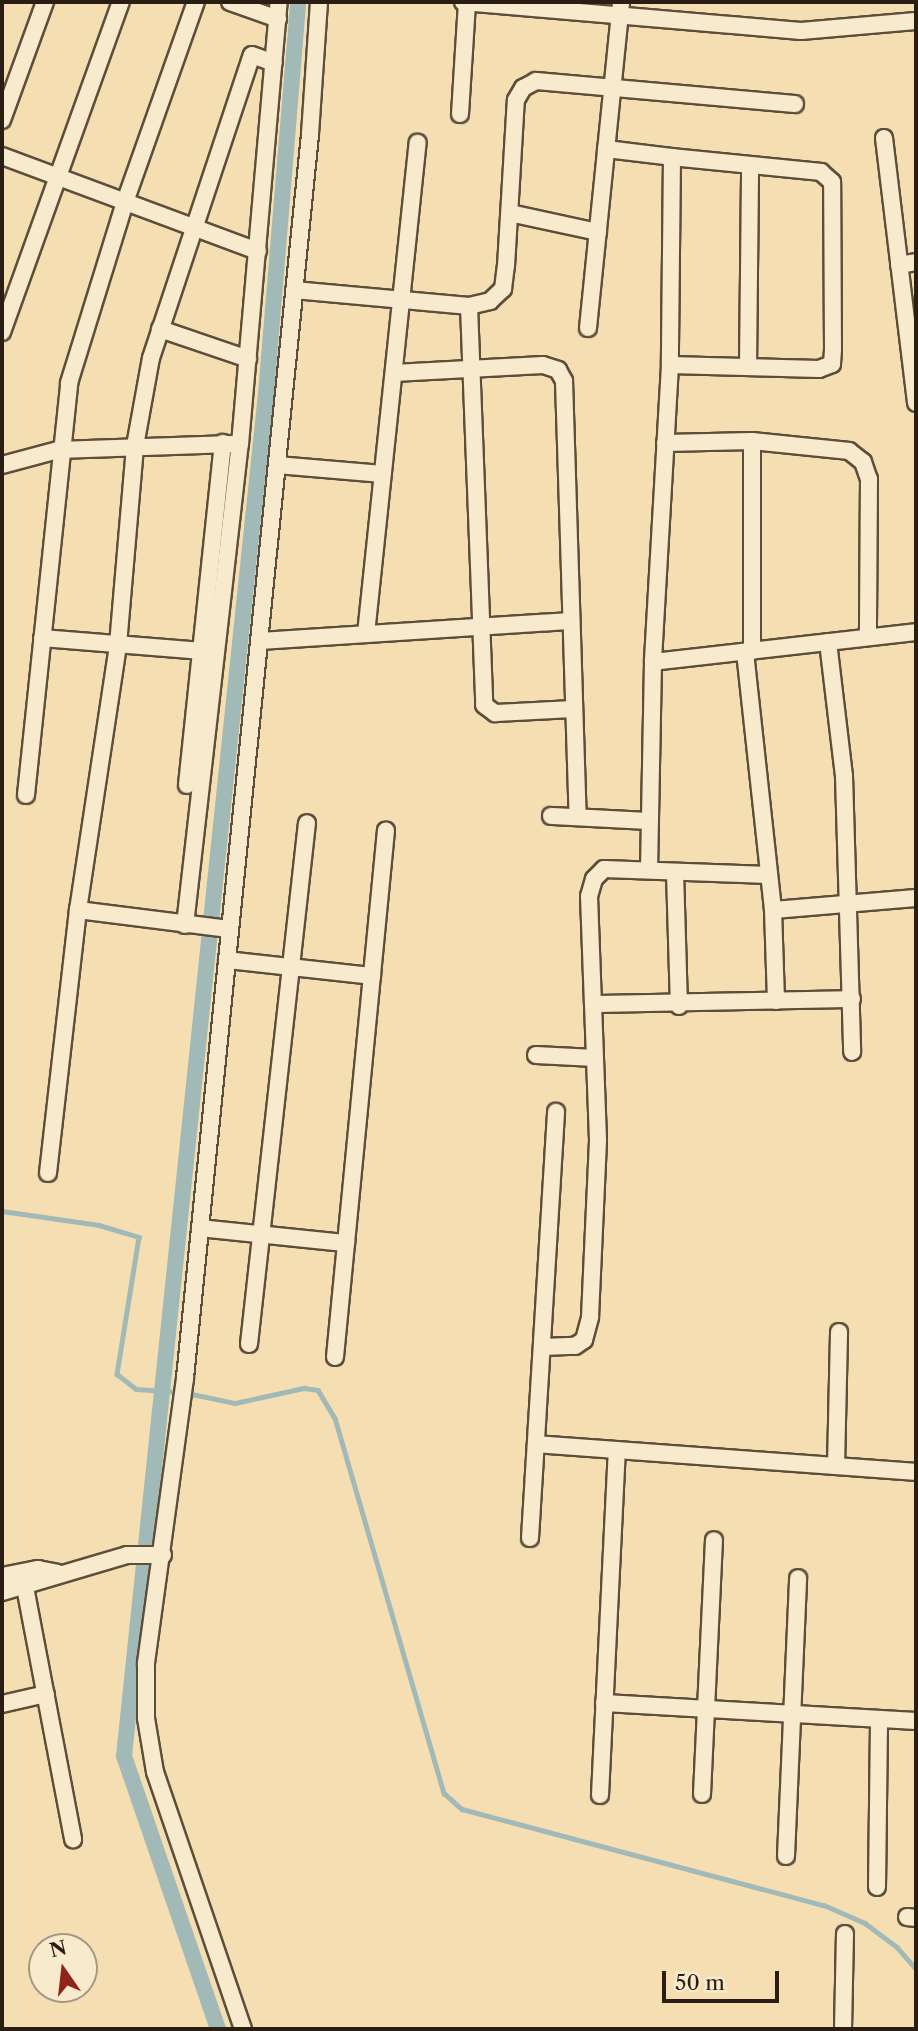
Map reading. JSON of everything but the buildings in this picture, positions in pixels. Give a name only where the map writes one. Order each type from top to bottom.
[{"type":"street","points":[[2,120],[45,2]]},
{"type":"street","points":[[2,332],[121,2]]},
{"type":"street","points":[[26,795],[58,450],[69,383],[125,202],[196,2]]},
{"type":"street","points":[[230,2],[278,19]]},
{"type":"street","points":[[190,925],[240,444],[279,2]]},
{"type":"street","points":[[243,2029],[149,1743],[146,1663],[185,1378],[227,960],[224,928],[260,641],[295,290],[319,2]]},
{"type":"street","points":[[460,114],[465,2],[621,8],[801,31],[916,22]]},
{"type":"street","points":[[588,328],[621,8]]},
{"type":"street","points":[[48,1173],[78,910],[118,645],[135,446],[160,329],[192,226],[252,55],[274,63]]},
{"type":"street","points":[[295,290],[469,306],[490,301],[503,289],[516,100],[523,88],[536,81],[795,104]]},
{"type":"street","points":[[884,138],[916,403]]},
{"type":"street","points":[[366,634],[418,143]]},
{"type":"street","points":[[606,149],[821,172],[832,182],[832,364],[820,369],[670,365]]},
{"type":"street","points":[[2,156],[258,251]]},
{"type":"street","points":[[649,868],[653,662],[670,365],[672,157]]},
{"type":"street","points":[[748,368],[750,166]]},
{"type":"street","points":[[510,213],[598,232]]},
{"type":"street","points":[[898,265],[916,262]]},
{"type":"street","points":[[469,306],[469,369],[484,705],[495,713],[574,709]]},
{"type":"street","points":[[160,329],[248,359]]},
{"type":"street","points":[[394,373],[543,365],[558,370],[564,381],[578,817]]},
{"type":"street","points":[[665,443],[752,441],[849,451],[863,463],[869,479],[870,503],[868,637]]},
{"type":"street","points":[[752,441],[748,651],[773,910],[776,1001]]},
{"type":"street","points":[[187,785],[223,443]]},
{"type":"street","points":[[2,465],[58,450],[240,444]]},
{"type":"street","points":[[277,465],[383,474]]},
{"type":"street","points":[[260,641],[571,621]]},
{"type":"street","points":[[653,662],[868,637],[915,637]]},
{"type":"street","points":[[42,638],[202,651]]},
{"type":"street","points":[[828,642],[844,776],[852,1052]]},
{"type":"street","points":[[551,816],[650,821]]},
{"type":"street","points":[[249,1344],[307,823]]},
{"type":"street","points":[[335,1357],[386,830]]},
{"type":"street","points":[[542,1347],[575,1346],[588,1329],[598,1140],[589,896],[594,879],[604,869],[649,868],[674,872],[769,876]]},
{"type":"street","points":[[674,872],[679,1006]]},
{"type":"street","points":[[773,910],[849,906],[916,898]]},
{"type":"street","points":[[78,910],[224,928]]},
{"type":"street","points":[[227,960],[372,976]]},
{"type":"street","points":[[593,1004],[679,1006],[852,999]]},
{"type":"street","points":[[536,1055],[595,1058]]},
{"type":"street","points":[[530,1538],[556,1112]]},
{"type":"street","points":[[200,1228],[346,1243]]},
{"type":"street","points":[[835,1466],[839,1332]]},
{"type":"street","points":[[536,1444],[916,1472]]},
{"type":"street","points":[[600,1795],[617,1450]]},
{"type":"street","points":[[702,1794],[713,1540]]},
{"type":"street","points":[[2,1592],[25,1587],[58,1573],[127,1555],[159,1555]]},
{"type":"street","points":[[2,1576],[38,1569],[58,1573]]},
{"type":"street","points":[[786,1856],[798,1578]]},
{"type":"street","points":[[25,1587],[73,1839]]},
{"type":"street","points":[[2,1704],[47,1694]]},
{"type":"street","points":[[604,1703],[916,1721]]},
{"type":"street","points":[[877,1887],[879,1719]]},
{"type":"street","points":[[843,2029],[845,1934]]},
{"type":"waterway","points":[[218,2029],[124,1756],[266,394],[298,2]]},
{"type":"waterway","points":[[2,1211],[99,1225],[139,1237],[117,1374],[136,1389],[179,1392]]},
{"type":"waterway","points":[[187,1393],[235,1403],[304,1388],[318,1390],[335,1418],[444,1793],[462,1809],[824,1905],[865,1923],[897,1947],[916,1969]]}]
